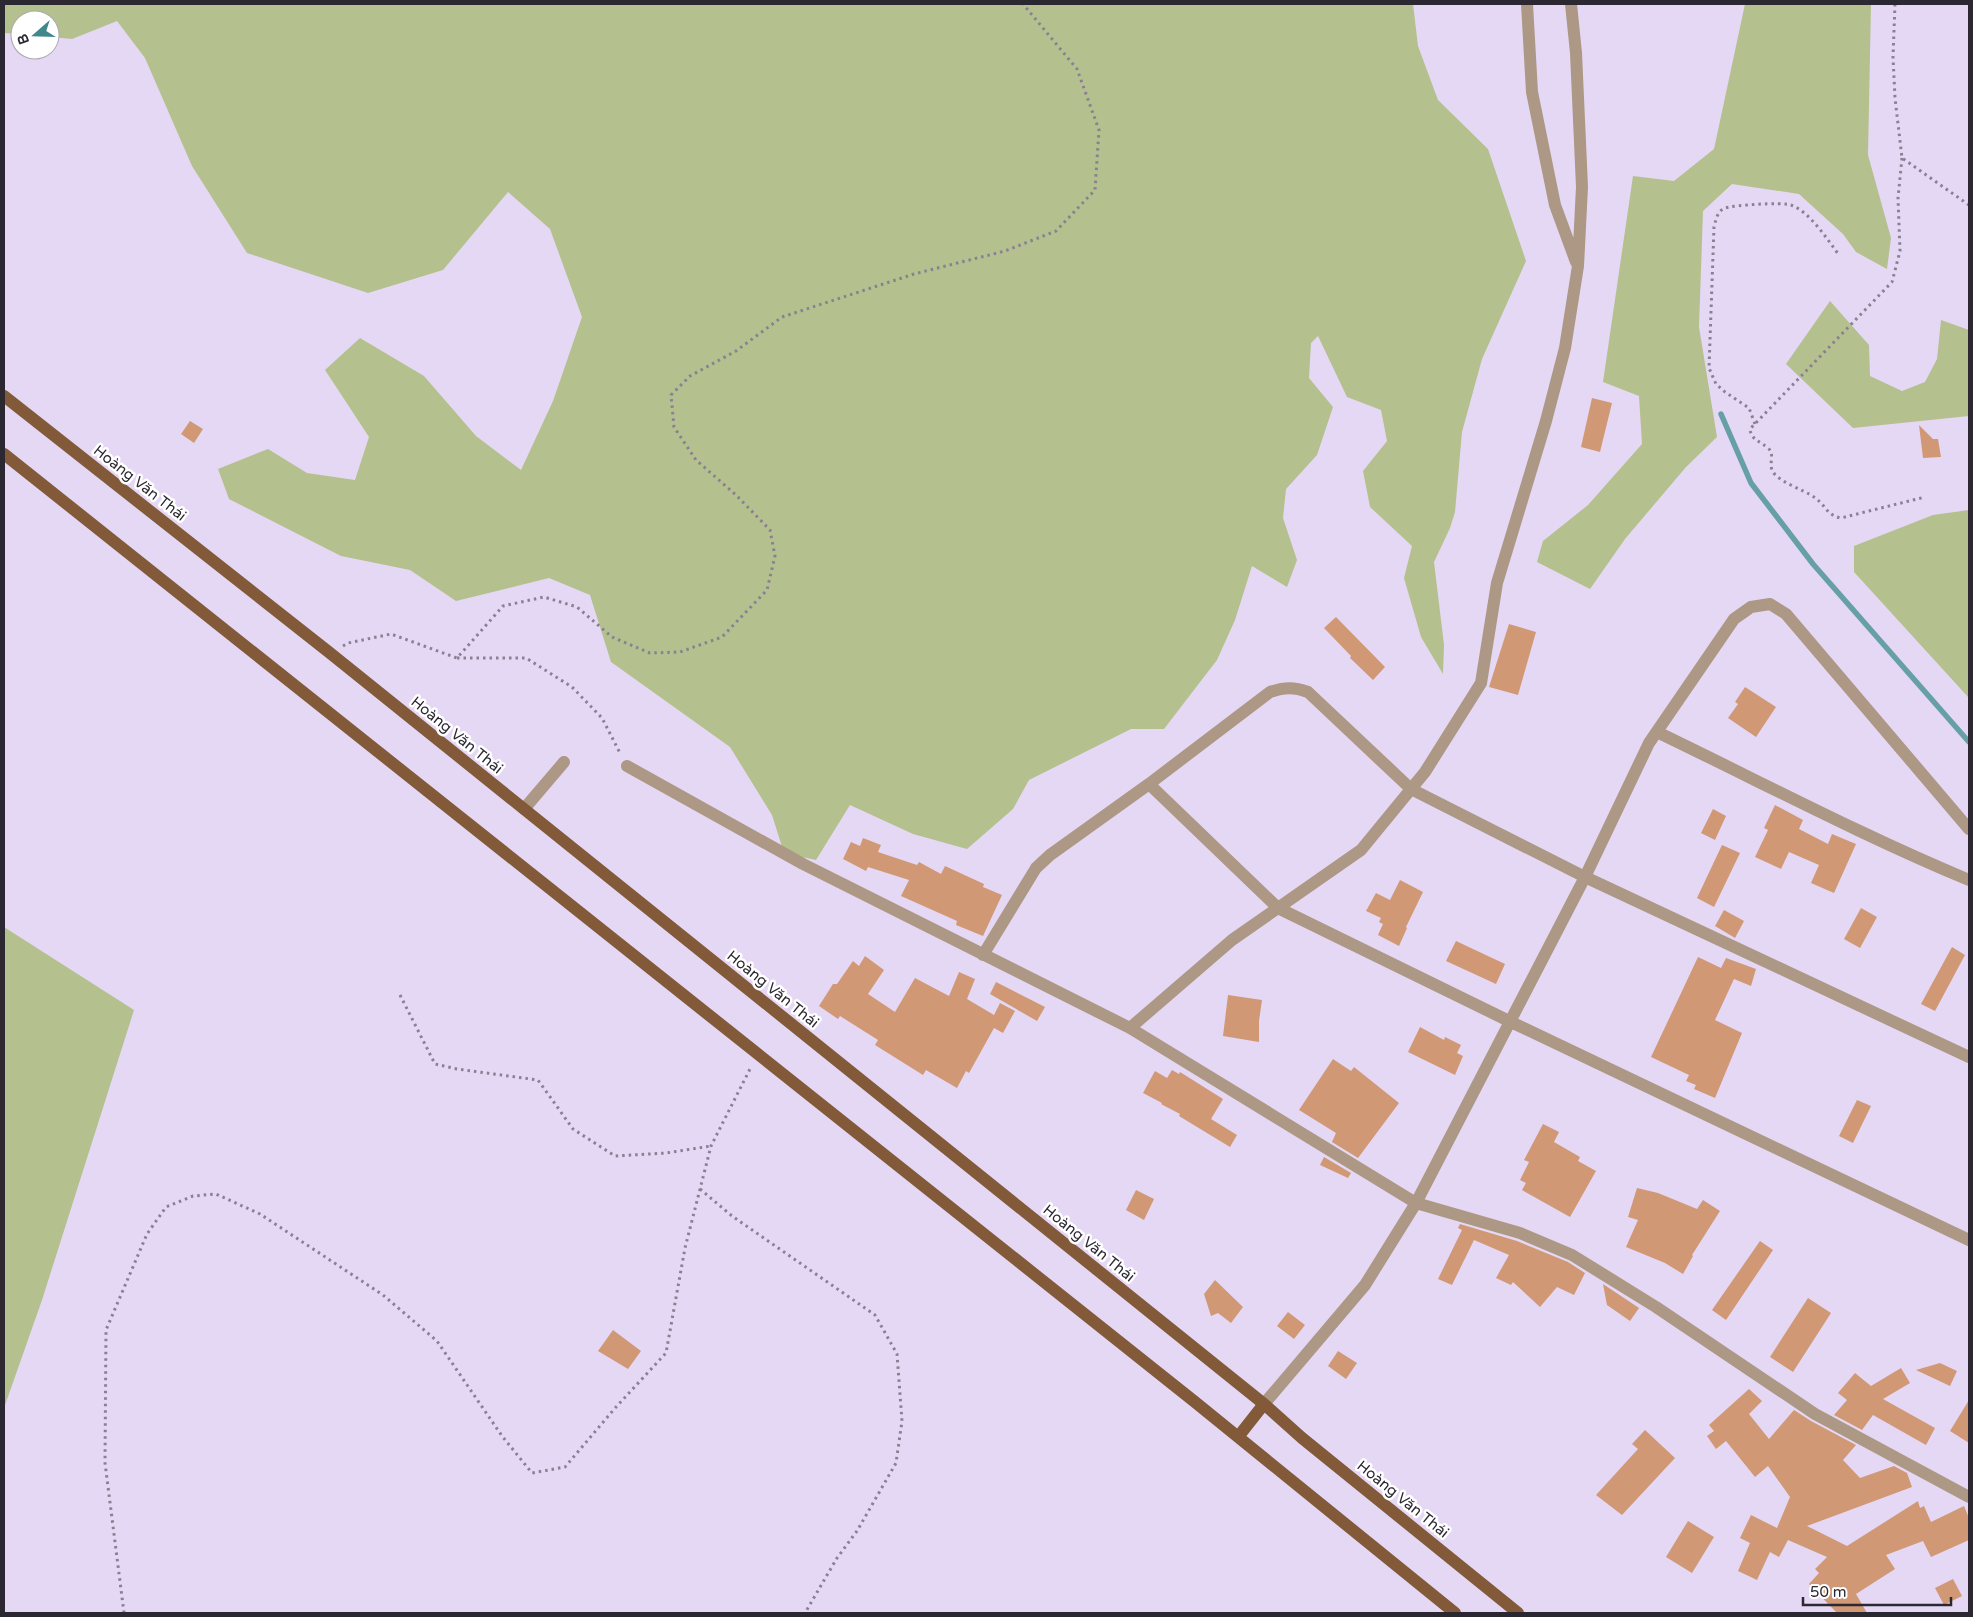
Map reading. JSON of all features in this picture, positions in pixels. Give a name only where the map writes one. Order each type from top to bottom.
[{"type":"main road","name":"Hoàng Văn Thái","points":[[4,396],[330,653],[1264,1404],[1302,1438],[1518,1613]]},
{"type":"main road","points":[[4,454],[1238,1437],[1455,1613]]},
{"type":"main road","points":[[1238,1437],[1264,1404]]},
{"type":"street","points":[[1527,4],[1532,92],[1555,205],[1578,266]]},
{"type":"street","points":[[1130,1028],[1232,940],[1361,850],[1426,772],[1481,683],[1497,584],[1546,422],[1565,348],[1578,266],[1582,187],[1576,53],[1571,4]]},
{"type":"street","points":[[1264,1404],[1365,1285],[1416,1203],[1585,877],[1649,743],[1734,619],[1751,607],[1770,604],[1786,614],[1969,829]]},
{"type":"street","points":[[983,955],[1036,868],[1050,855],[1149,784],[1270,692],[1283,688],[1295,688],[1308,692],[1411,789],[1585,877],[1969,1056]]},
{"type":"street","points":[[1657,732],[1901,852],[1969,880]]},
{"type":"street","points":[[524,809],[564,762]]},
{"type":"street","points":[[627,766],[803,864],[1130,1028],[1416,1203],[1520,1233],[1572,1255],[1656,1307],[1815,1414],[1969,1497]]},
{"type":"street","points":[[1149,784],[1278,908],[1511,1022],[1969,1240]]},
{"type":"path","points":[[457,658],[503,606],[544,597],[577,608],[612,637],[650,653],[680,652],[722,637],[767,590],[775,556],[770,530],[736,495],[696,460],[674,427],[671,394],[690,376],[736,351],[782,317],[914,274],[1005,250],[1056,231],[1095,190],[1098,130],[1077,69],[1023,4]]},
{"type":"path","points":[[1895,4],[1894,98],[1902,158],[1898,198],[1900,250],[1892,282],[1750,429],[1750,435],[1769,448],[1772,454],[1771,469],[1776,476],[1816,498],[1831,516],[1841,518],[1925,497]]},
{"type":"path","points":[[1902,158],[1969,204]]},
{"type":"path","points":[[1755,424],[1749,408],[1716,384],[1709,368],[1713,236],[1717,214],[1724,208],[1776,203],[1791,205],[1819,228],[1838,255]]},
{"type":"path","points":[[330,653],[348,643],[391,634],[457,658],[526,658],[572,687],[602,718],[627,766]]},
{"type":"path","points":[[400,995],[435,1064],[457,1069],[538,1080],[573,1129],[616,1156],[666,1153],[710,1146]]},
{"type":"path","points":[[124,1613],[104,1463],[106,1330],[147,1234],[166,1208],[193,1196],[216,1194],[260,1214],[383,1295],[438,1341],[502,1436],[532,1473],[565,1467],[616,1407],[666,1353],[685,1248],[710,1146],[758,1055]]},
{"type":"path","points":[[700,1190],[732,1216],[875,1314],[897,1354],[902,1421],[896,1463],[857,1531],[837,1558],[806,1613]]},
{"type":"green space","points":[[4,4],[1413,4],[1418,46],[1438,100],[1488,149],[1526,261],[1482,359],[1462,432],[1455,512],[1450,528],[1434,562],[1444,645],[1443,674],[1421,637],[1404,578],[1412,546],[1370,507],[1363,471],[1387,441],[1381,410],[1347,397],[1318,336],[1311,343],[1309,378],[1333,407],[1317,455],[1286,489],[1283,518],[1297,560],[1287,587],[1252,566],[1235,620],[1217,660],[1164,729],[1131,729],[1029,780],[1013,809],[967,849],[913,834],[850,805],[816,860],[784,853],[772,815],[730,747],[611,662],[590,595],[549,578],[456,601],[410,570],[341,556],[229,499],[218,469],[268,449],[307,473],[355,480],[369,437],[325,370],[360,338],[424,376],[476,436],[521,470],[553,401],[582,317],[550,229],[508,192],[443,270],[368,293],[247,253],[192,166],[145,58],[117,21],[72,39],[60,38],[60,10],[10,10],[10,33],[4,33]]},
{"type":"green space","points":[[1745,4],[1871,4],[1868,155],[1891,238],[1887,269],[1856,252],[1843,234],[1799,194],[1732,184],[1703,211],[1699,327],[1717,437],[1686,467],[1625,539],[1590,589],[1537,562],[1543,541],[1588,505],[1642,444],[1639,396],[1603,382],[1633,176],[1674,181],[1714,149]]},
{"type":"green space","points":[[1830,301],[1869,345],[1870,376],[1902,391],[1925,382],[1937,359],[1941,320],[1969,330],[1969,416],[1853,428],[1786,364]]},
{"type":"green space","points":[[1969,510],[1969,698],[1854,572],[1854,546],[1933,515]]},
{"type":"green space","points":[[4,927],[134,1010],[42,1300],[4,1408]]},
{"type":"building","points":[[1592,398],[1612,403],[1600,452],[1581,447]]},
{"type":"building","points":[[190,421],[203,429],[194,443],[181,434]]},
{"type":"building","points":[[1919,425],[1933,439],[1938,439],[1941,457],[1923,458]]},
{"type":"building","points":[[1336,617],[1385,667],[1373,680],[1350,658],[1351,656],[1324,628]]},
{"type":"building","points":[[1509,624],[1536,632],[1518,695],[1489,687]]},
{"type":"building","points":[[1745,687],[1776,707],[1756,737],[1728,718],[1738,704],[1735,702]]},
{"type":"building","points":[[1775,805],[1803,820],[1799,829],[1828,844],[1832,834],[1856,844],[1834,893],[1811,883],[1819,865],[1789,852],[1781,869],[1755,857],[1768,830],[1764,828]]},
{"type":"building","points":[[1713,809],[1726,816],[1715,840],[1701,833]]},
{"type":"building","points":[[863,838],[881,845],[878,852],[917,865],[919,862],[941,874],[945,866],[984,884],[983,887],[1002,895],[983,936],[956,925],[957,921],[901,896],[909,880],[868,867],[866,871],[843,859],[851,842],[860,846]]},
{"type":"building","points":[[1722,845],[1740,853],[1714,907],[1697,898]]},
{"type":"building","points":[[1400,880],[1423,892],[1399,946],[1378,935],[1383,924],[1379,922],[1381,918],[1366,911],[1376,893],[1390,900]]},
{"type":"building","points":[[1861,908],[1877,917],[1860,948],[1844,939]]},
{"type":"building","points":[[1724,910],[1744,921],[1735,938],[1715,926]]},
{"type":"building","points":[[1456,941],[1505,964],[1496,984],[1446,961]]},
{"type":"building","points":[[1952,947],[1965,955],[1935,1011],[1921,1004]]},
{"type":"building","points":[[865,956],[884,970],[868,994],[895,1012],[915,978],[949,996],[959,972],[975,979],[967,999],[994,1015],[1000,1003],[1015,1011],[1003,1033],[994,1028],[969,1073],[966,1071],[957,1088],[926,1070],[923,1075],[875,1045],[878,1040],[840,1016],[838,1019],[819,1006],[833,984],[837,984],[853,961],[859,966]]},
{"type":"building","points":[[1698,957],[1721,968],[1726,958],[1756,969],[1751,986],[1734,979],[1715,1020],[1742,1033],[1715,1098],[1694,1089],[1696,1085],[1686,1081],[1689,1075],[1651,1057]]},
{"type":"building","points":[[996,982],[1045,1007],[1037,1021],[990,994]]},
{"type":"building","points":[[1228,995],[1262,1000],[1259,1042],[1223,1036]]},
{"type":"building","points":[[1420,1027],[1444,1040],[1445,1037],[1461,1045],[1457,1053],[1463,1056],[1455,1075],[1408,1052]]},
{"type":"building","points":[[1333,1059],[1351,1071],[1354,1067],[1399,1103],[1358,1158],[1332,1142],[1336,1133],[1299,1110]]},
{"type":"building","points":[[1172,1070],[1179,1074],[1180,1072],[1223,1099],[1211,1119],[1237,1135],[1230,1147],[1179,1116],[1180,1114],[1143,1093],[1155,1071],[1167,1078]]},
{"type":"building","points":[[1857,1100],[1871,1106],[1853,1143],[1839,1136]]},
{"type":"building","points":[[1543,1124],[1559,1132],[1554,1142],[1580,1157],[1578,1161],[1596,1171],[1570,1217],[1522,1190],[1526,1183],[1520,1180],[1529,1162],[1524,1160]]},
{"type":"building","points":[[1324,1157],[1351,1173],[1348,1178],[1320,1165]]},
{"type":"building","points":[[1637,1188],[1658,1193],[1697,1209],[1703,1200],[1720,1211],[1692,1255],[1683,1274],[1665,1263],[1626,1247],[1638,1220],[1628,1217]]},
{"type":"building","points":[[1136,1190],[1154,1199],[1144,1220],[1126,1210]]},
{"type":"building","points":[[1460,1224],[1517,1241],[1568,1262],[1585,1273],[1574,1295],[1557,1287],[1540,1307],[1513,1282],[1511,1285],[1496,1278],[1509,1255],[1474,1240],[1452,1285],[1438,1279],[1462,1230],[1458,1228]]},
{"type":"building","points":[[1760,1241],[1773,1250],[1726,1320],[1712,1310]]},
{"type":"building","points":[[1215,1280],[1243,1307],[1231,1323],[1218,1313],[1211,1316],[1204,1294]]},
{"type":"building","points":[[1603,1284],[1639,1308],[1630,1321],[1607,1305]]},
{"type":"building","points":[[1808,1298],[1831,1313],[1793,1372],[1770,1357]]},
{"type":"building","points":[[1288,1312],[1305,1325],[1294,1339],[1277,1326]]},
{"type":"building","points":[[613,1330],[641,1351],[628,1369],[598,1351]]},
{"type":"building","points":[[1338,1351],[1357,1363],[1346,1379],[1328,1366]]},
{"type":"building","points":[[1940,1363],[1957,1371],[1950,1386],[1916,1370]]},
{"type":"building","points":[[1901,1368],[1910,1383],[1883,1399],[1935,1428],[1926,1445],[1873,1415],[1862,1430],[1834,1415],[1847,1400],[1838,1393],[1855,1373],[1871,1386]]},
{"type":"building","points":[[1749,1389],[1762,1401],[1749,1414],[1769,1439],[1794,1410],[1856,1445],[1843,1460],[1860,1478],[1894,1466],[1907,1473],[1912,1487],[1807,1526],[1847,1546],[1918,1501],[1920,1508],[1924,1506],[1931,1522],[1964,1506],[1969,1518],[1969,1540],[1931,1557],[1923,1541],[1886,1555],[1895,1569],[1856,1594],[1867,1613],[1837,1613],[1809,1584],[1819,1573],[1815,1569],[1827,1557],[1788,1540],[1779,1557],[1770,1552],[1757,1580],[1738,1571],[1750,1543],[1740,1538],[1751,1515],[1777,1528],[1790,1497],[1768,1466],[1755,1477],[1726,1441],[1716,1449],[1707,1436],[1714,1431],[1709,1425]]},
{"type":"building","points":[[1969,1400],[1969,1443],[1950,1431]]},
{"type":"building","points":[[1645,1430],[1675,1458],[1622,1515],[1596,1495],[1638,1449],[1632,1444]]},
{"type":"building","points":[[1688,1521],[1714,1537],[1692,1573],[1666,1557]]},
{"type":"building","points":[[1953,1579],[1962,1596],[1944,1605],[1935,1588]]},
{"type":"waterway","points":[[1721,414],[1751,483],[1813,564],[1969,742]]}]
